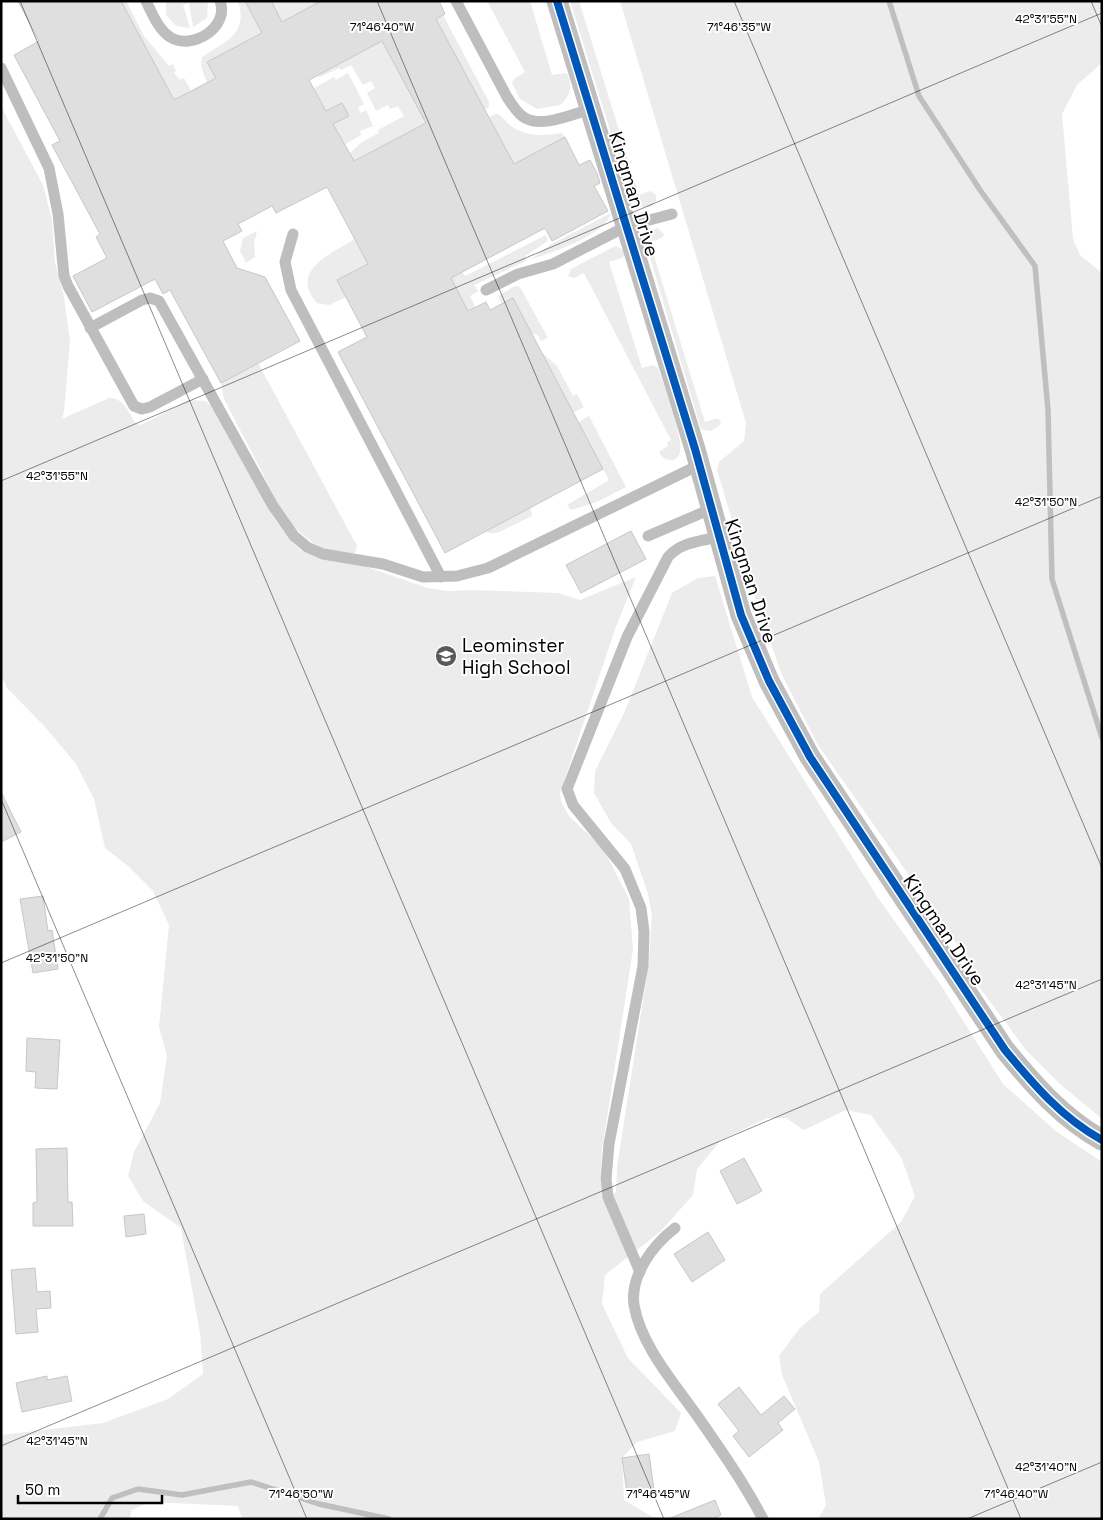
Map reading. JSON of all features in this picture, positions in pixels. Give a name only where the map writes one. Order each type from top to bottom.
[{"type":"street","name":"Kingman Drive","points":[[557,1],[699,465],[741,614],[769,681],[810,757],[1005,1050],[1035,1086],[1061,1112],[1102,1140]]},
{"type":"lane","points":[[146,1],[158,23],[169,36],[187,40],[204,36],[220,22],[222,14],[220,1]]},
{"type":"lane","points":[[456,1],[507,97],[516,110],[526,118],[546,121],[591,108]]},
{"type":"lane","points":[[1,68],[48,168],[58,214],[64,276],[74,300],[138,408],[150,407],[202,379]]},
{"type":"lane","points":[[486,290],[518,274],[553,264],[627,226],[672,214]]},
{"type":"lane","points":[[293,234],[285,262],[292,290],[441,577]]},
{"type":"lane","points":[[90,328],[142,300],[155,298],[159,300],[282,520],[294,536],[307,547],[323,554],[383,564],[424,577],[471,573],[501,563],[699,465]]},
{"type":"lane","points":[[648,536],[671,524],[712,509]]},
{"type":"lane","points":[[640,1272],[608,1197],[606,1179],[609,1144],[643,966],[644,932],[641,908],[625,869],[573,805],[567,789],[627,637],[668,557],[681,546],[719,537]]},
{"type":"lane","points":[[675,1228],[657,1244],[636,1281],[634,1304],[641,1329],[662,1366],[745,1484],[763,1519]]},
{"type":"shaded area","points":[[121,1],[126,1],[144,36],[169,66],[173,64],[176,71],[174,73],[180,80],[184,78],[191,91],[174,100]]},
{"type":"shaded area","points":[[166,1],[208,1],[207,18],[193,27],[189,3],[183,5],[190,28],[176,26],[166,15]]},
{"type":"shaded area","points":[[238,1],[245,1],[262,33],[207,63],[216,78],[207,83],[201,66],[202,57],[226,42],[237,30],[241,13]]},
{"type":"shaded area","points":[[271,1],[321,1],[282,22]]},
{"type":"shaded area","points":[[487,1],[530,1],[552,75],[566,73],[570,81],[570,90],[560,105],[537,109],[520,99],[512,83],[514,79],[525,72]]},
{"type":"shaded area","points":[[570,1],[579,1],[639,195],[651,191],[656,195],[656,201],[651,207],[638,207],[631,198]]},
{"type":"shaded area","points":[[620,1],[1102,1],[1102,63],[1077,85],[1062,114],[1073,239],[1080,255],[1102,273],[1102,1119],[1060,1084],[1026,1050],[965,968],[971,964],[818,745],[782,675],[759,610],[717,470],[719,462],[744,441],[746,423]]},
{"type":"shaded area","points":[[443,15],[489,102],[489,107],[485,110],[436,19]]},
{"type":"shaded area","points":[[382,41],[426,123],[353,161],[349,154],[362,142],[379,133],[378,130],[404,116],[398,106],[390,109],[388,105],[376,111],[367,93],[375,88],[371,81],[363,85],[351,65],[341,70],[339,68],[320,77],[317,76]]},
{"type":"shaded area","points":[[348,73],[364,104],[358,108],[361,113],[366,110],[373,126],[360,131],[361,135],[344,145],[333,124],[349,116],[342,103],[326,111],[314,88],[334,77],[336,80]]},
{"type":"shaded area","points":[[1,106],[43,185],[52,220],[55,262],[64,297],[70,341],[62,419],[109,398],[122,403],[135,423],[141,425],[189,400],[206,401],[211,406],[273,517],[300,550],[319,558],[364,566],[428,588],[448,591],[558,593],[580,600],[636,577],[615,629],[560,793],[561,801],[569,816],[603,848],[629,899],[633,949],[602,1150],[600,1180],[603,1200],[616,1192],[617,1167],[649,962],[652,916],[648,894],[631,844],[611,823],[594,793],[595,771],[625,711],[672,593],[698,578],[715,576],[752,697],[878,898],[940,984],[1003,1084],[1057,1132],[1102,1162],[1102,1519],[818,1519],[826,1505],[819,1462],[782,1375],[779,1356],[799,1329],[819,1312],[820,1294],[901,1222],[915,1196],[901,1157],[871,1115],[846,1110],[804,1130],[786,1118],[767,1118],[721,1140],[697,1169],[693,1195],[660,1232],[605,1275],[602,1304],[628,1358],[681,1413],[675,1431],[637,1442],[622,1458],[624,1500],[656,1519],[242,1519],[238,1506],[150,1502],[132,1510],[129,1519],[1,1519],[1,1435],[103,1423],[168,1399],[203,1374],[200,1333],[181,1228],[143,1201],[128,1176],[134,1152],[160,1103],[167,1056],[159,1027],[169,925],[153,891],[128,866],[105,848],[94,799],[76,764],[46,728],[7,688],[1,675]]},
{"type":"shaded area","points":[[496,114],[517,130],[529,134],[549,135],[562,133],[565,137],[514,165],[489,117]]},
{"type":"shaded area","points":[[611,213],[607,221],[599,229],[588,236],[563,248],[530,260],[550,245]]},
{"type":"shaded area","points":[[658,228],[664,234],[663,237],[650,243],[705,422],[718,418],[721,422],[719,426],[710,431],[701,429],[646,244],[649,231]]},
{"type":"shaded area","points":[[257,231],[254,244],[255,257],[246,263],[240,251],[243,238]]},
{"type":"shaded area","points":[[546,235],[548,241],[525,256],[526,261],[474,285],[478,291],[470,296],[481,318],[470,324],[446,271],[458,264],[465,276]]},
{"type":"shaded area","points":[[355,239],[368,264],[337,280],[346,297],[329,305],[317,303],[309,292],[307,281],[310,272],[325,257]]},
{"type":"shaded area","points":[[615,246],[622,249],[625,255],[622,258],[609,262],[642,368],[653,365],[658,368],[679,434],[680,452],[673,460],[666,459],[660,454],[660,451],[668,446],[667,443],[671,440],[584,273],[574,278],[568,276],[571,269]]},
{"type":"shaded area","points":[[515,286],[520,287],[548,338],[541,341],[538,335],[531,333],[513,298],[502,304],[498,296]]},
{"type":"shaded area","points":[[540,351],[557,366],[573,396],[577,394],[584,407],[573,413]]},
{"type":"shaded area","points":[[258,363],[357,546],[355,553],[336,553],[326,550],[308,539],[287,518],[274,497],[224,399],[221,383]]},
{"type":"shaded area","points":[[589,416],[626,487],[597,502],[571,510],[567,505],[609,480],[578,422]]},
{"type":"shaded area","points":[[530,508],[532,516],[497,533],[488,533],[487,531]]},
{"type":"building","points":[[18,1],[121,1],[174,100],[216,78],[207,62],[262,33],[245,1],[271,1],[282,22],[321,1],[439,1],[445,14],[436,19],[514,164],[565,137],[579,165],[590,160],[597,173],[600,183],[594,186],[608,211],[552,241],[545,228],[451,278],[468,311],[486,302],[490,310],[513,298],[603,469],[445,553],[338,352],[367,337],[337,280],[368,264],[327,187],[276,213],[272,206],[238,224],[242,231],[223,241],[237,268],[265,277],[300,341],[221,383],[170,290],[163,294],[155,279],[92,312],[73,276],[107,258],[96,237],[100,234],[52,145],[60,141],[14,55],[39,41]],"holes":[[[382,41],[426,123],[354,161],[333,124],[349,116],[342,103],[326,111],[309,80]]]},
{"type":"building","points":[[631,531],[646,559],[581,593],[566,565]]},
{"type":"building","points":[[1,792],[21,832],[1,842]]},
{"type":"building","points":[[43,896],[48,931],[52,930],[58,969],[33,973],[20,899]]},
{"type":"building","points":[[27,1038],[60,1040],[57,1089],[35,1088],[36,1072],[26,1071]]},
{"type":"building","points":[[67,1148],[68,1202],[72,1202],[73,1226],[33,1226],[33,1203],[37,1202],[36,1149]]},
{"type":"building","points":[[744,1158],[762,1191],[737,1204],[720,1171]]},
{"type":"building","points":[[144,1214],[146,1234],[126,1237],[124,1216]]},
{"type":"building","points":[[708,1232],[725,1260],[692,1282],[674,1254]]},
{"type":"building","points":[[35,1268],[37,1292],[50,1291],[51,1308],[36,1309],[38,1332],[16,1334],[11,1270]]},
{"type":"building","points":[[47,1376],[47,1380],[67,1376],[72,1401],[22,1412],[16,1383]]},
{"type":"building","points":[[739,1387],[761,1415],[784,1396],[795,1409],[778,1423],[783,1430],[749,1457],[733,1436],[739,1431],[718,1404]]},
{"type":"building","points":[[649,1454],[654,1490],[627,1493],[622,1458]]},
{"type":"building","points":[[715,1500],[721,1515],[711,1519],[668,1519]]},
{"type":"waterway","points":[[889,1],[919,96],[980,190],[1035,266],[1048,410],[1052,579],[1102,738]]},
{"type":"waterway","points":[[100,1519],[112,1498],[138,1489],[182,1495],[251,1482],[319,1504],[389,1519]]},
{"type":"cycle path","points":[[557,1],[695,449],[741,615],[769,681],[810,757],[1005,1050],[1049,1100],[1087,1131],[1102,1140]]},
{"type":"place","name":"Leominster High School","points":[[446,656]]}]
